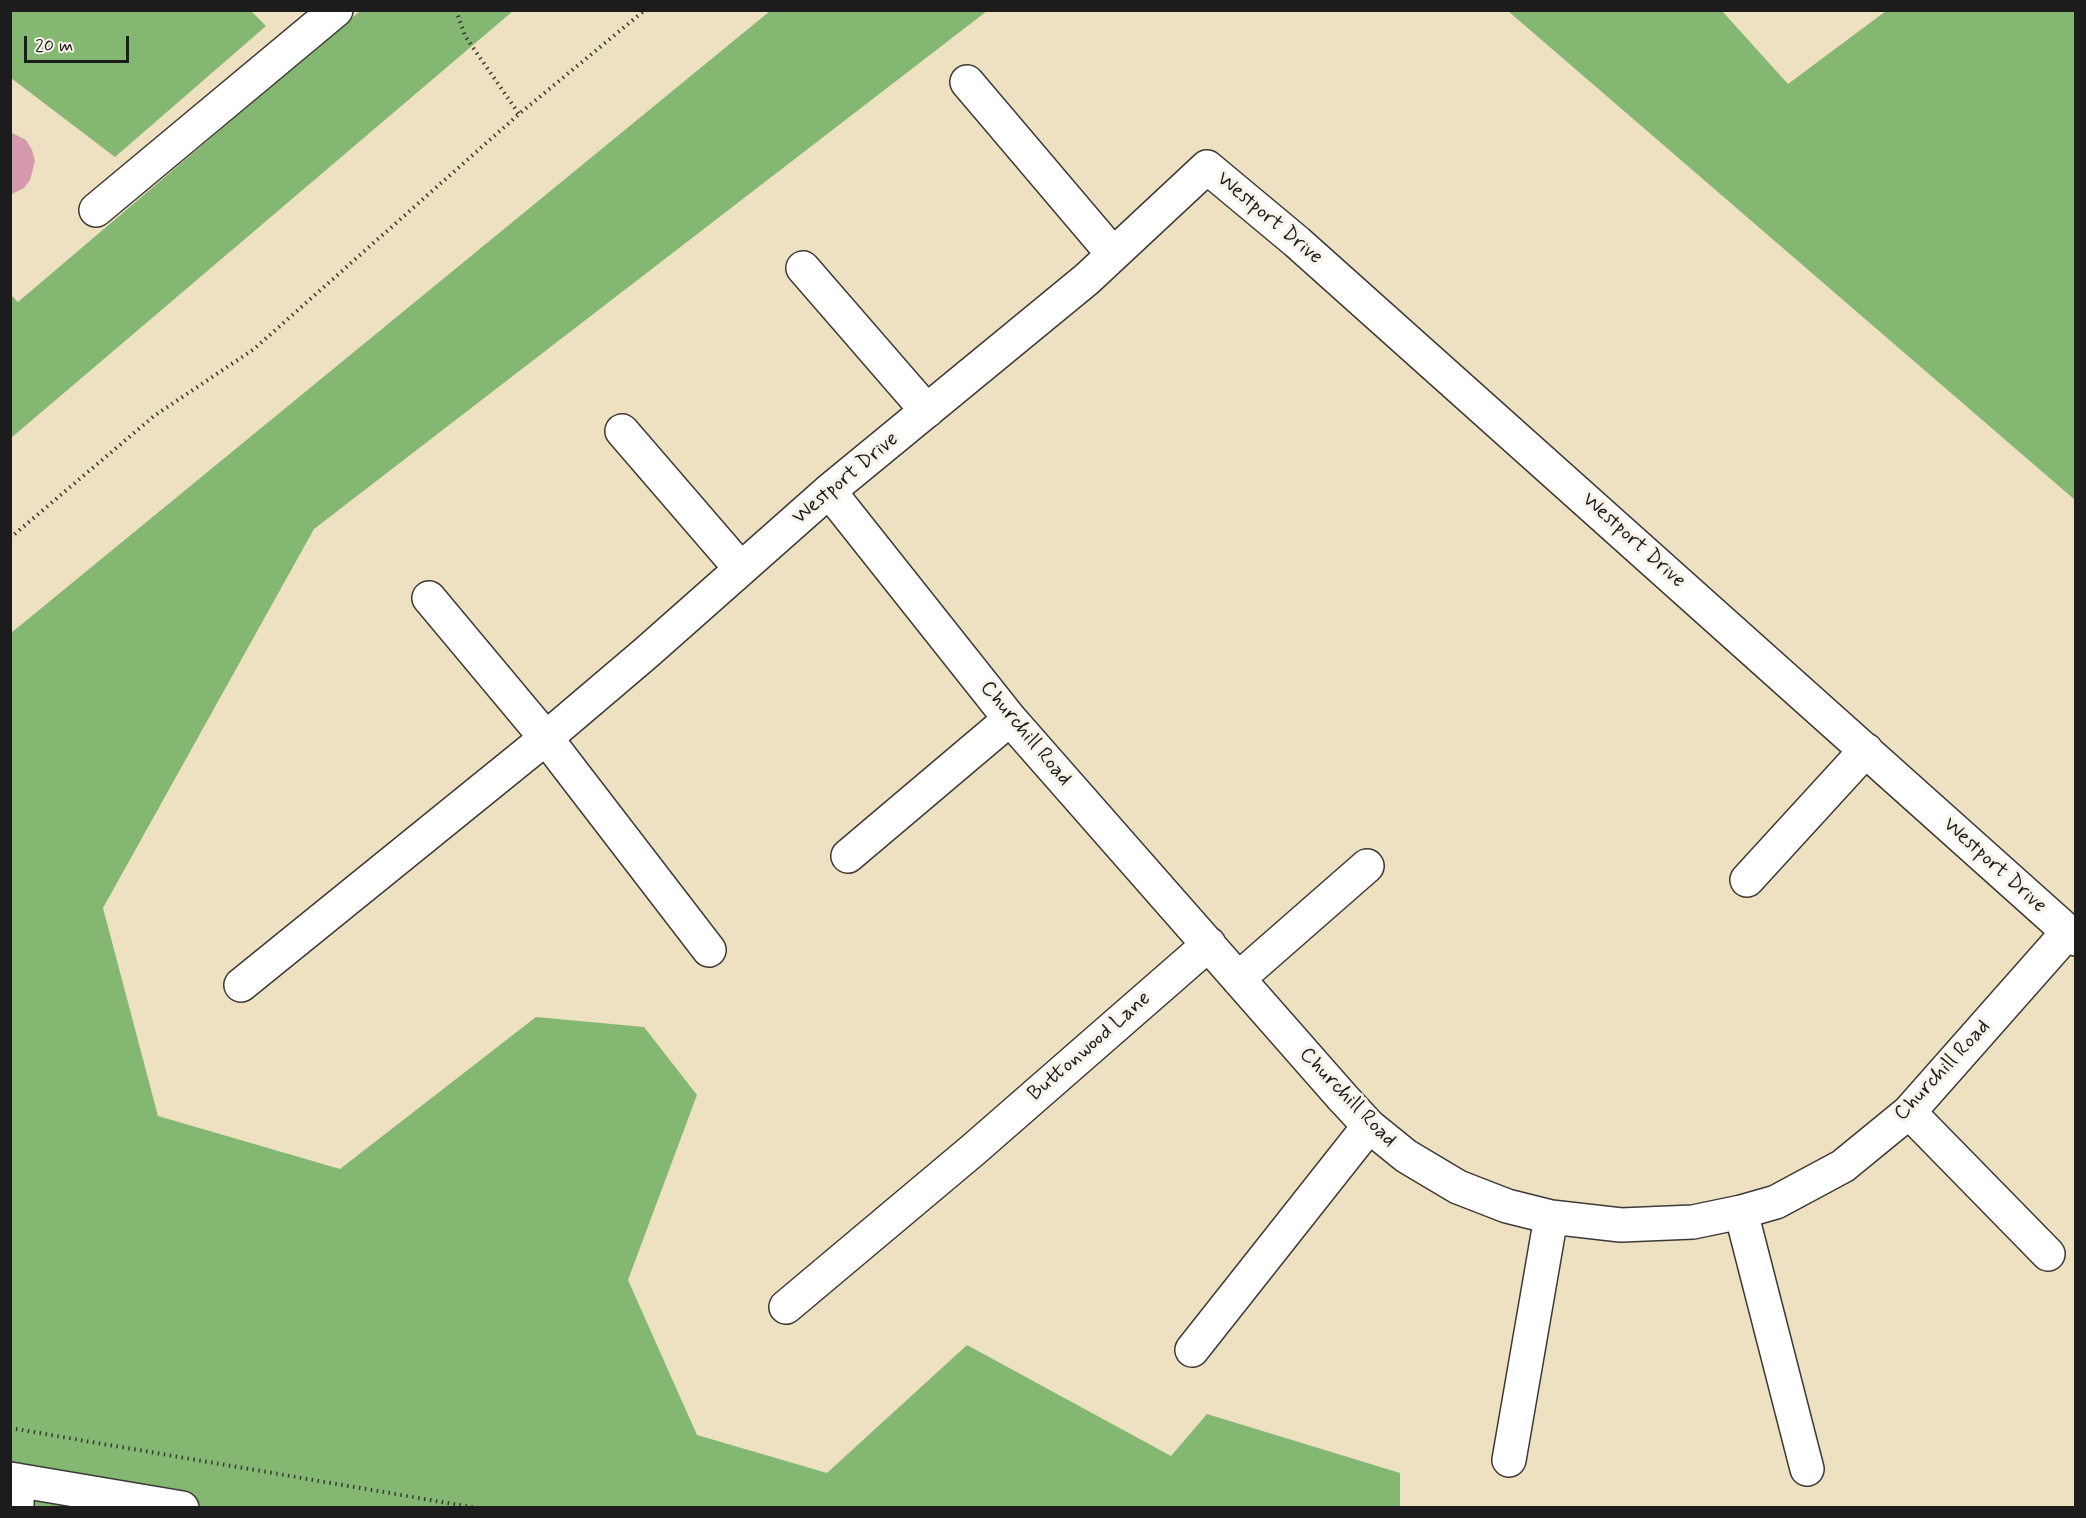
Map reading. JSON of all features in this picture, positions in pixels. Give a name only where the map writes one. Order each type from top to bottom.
[{"type":"street","points":[[96,210],[336,10]]},
{"type":"street","points":[[967,82],[1113,254]]},
{"type":"street","name":"Westport Drive","points":[[241,985],[546,738],[829,491],[1087,279],[1207,167],[1298,242],[2072,936]]},
{"type":"street","points":[[803,268],[927,411]]},
{"type":"street","points":[[622,431],[741,569]]},
{"type":"street","name":"Churchill Road","points":[[829,491],[1010,719],[1368,1126],[1406,1156],[1458,1187],[1508,1206],[1551,1217],[1621,1225],[1693,1222],[1776,1202],[1843,1166],[1909,1112],[2072,936]]},
{"type":"street","points":[[429,598],[546,738],[709,950]]},
{"type":"street","points":[[848,856],[1010,719]]},
{"type":"street","points":[[1747,880],[1866,750]]},
{"type":"street","points":[[1238,979],[1367,866]]},
{"type":"street","name":"Buttonwood Lane","points":[[786,1307],[973,1150],[1209,944]]},
{"type":"street","points":[[1909,1112],[2048,1254]]},
{"type":"street","points":[[1192,1350],[1368,1126]]},
{"type":"street","points":[[1741,1212],[1808,1469]]},
{"type":"street","points":[[1509,1460],[1551,1217]]},
{"type":"street","points":[[15,1489],[182,1508]]},
{"type":"path","points":[[456,10],[465,36],[519,114]]},
{"type":"path","points":[[10,538],[154,416],[254,349],[519,114],[645,10]]},
{"type":"path","points":[[10,1428],[477,1508]]},
{"type":"green space","points":[[10,11],[251,11],[266,26],[115,157],[11,78]]},
{"type":"green space","points":[[360,11],[513,11],[11,438],[10,294],[18,302]]},
{"type":"green space","points":[[770,11],[987,11],[314,529],[103,908],[158,1116],[340,1169],[536,1017],[644,1027],[697,1095],[628,1280],[697,1435],[827,1473],[967,1345],[1171,1456],[1207,1414],[1400,1473],[1400,1507],[11,1508],[11,633]]},
{"type":"green space","points":[[1508,11],[1722,11],[1788,84],[1886,11],[2075,11],[2075,500]]},
{"type":"building","points":[[10,132],[26,140],[35,161],[30,180],[24,188],[10,195]]}]
